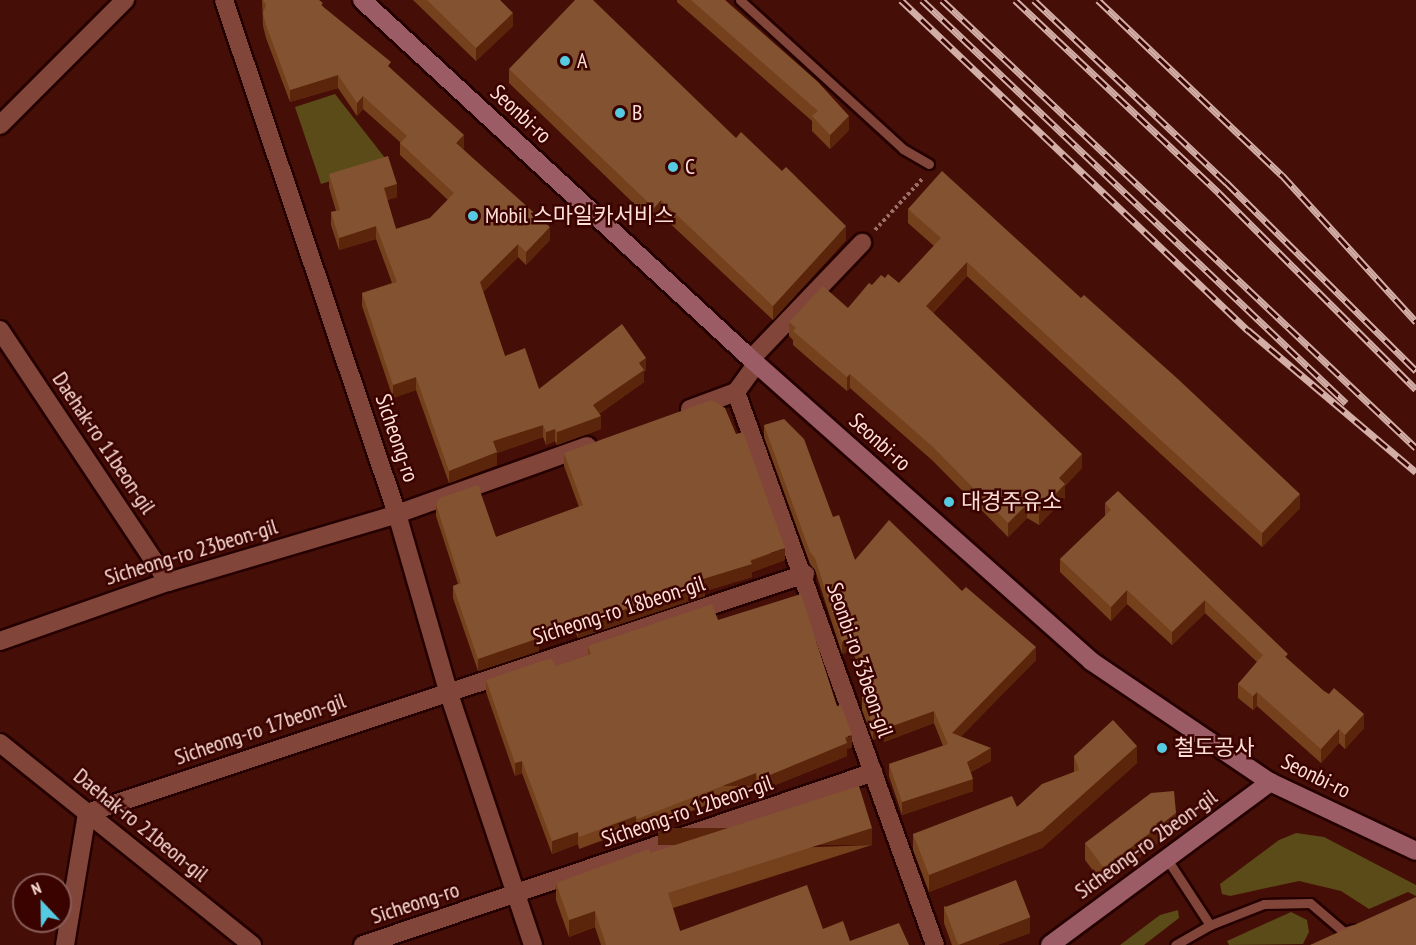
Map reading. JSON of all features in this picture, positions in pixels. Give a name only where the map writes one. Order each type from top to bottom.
[{"type":"main road","name":"Seonbi-ro","points":[[362,0],[754,361],[1091,661],[1270,782],[1416,851]]},
{"type":"main road","name":"Sicheong-ro 2beon-gil","points":[[1050,945],[1270,782]]},
{"type":"street","points":[[0,125],[125,0]]},
{"type":"street","name":"Sicheong-ro","points":[[224,0],[398,514],[448,691],[533,945]]},
{"type":"street","points":[[671,416],[736,392],[754,361],[862,243]]},
{"type":"street","name":"Daehak-ro 11beon-gil","points":[[0,330],[168,582]]},
{"type":"street","name":"Seonbi-ro 33beon-gil","points":[[736,392],[805,574],[935,945]]},
{"type":"street","name":"Sicheong-ro 23beon-gil","points":[[0,641],[168,582],[398,514],[605,440]]},
{"type":"street","name":"Sicheong-ro 18beon-gil","points":[[448,691],[805,574]]},
{"type":"street","name":"Sicheong-ro 17beon-gil","points":[[87,813],[448,691]]},
{"type":"street","name":"Daehak-ro 21beon-gil","points":[[0,744],[252,945]]},
{"type":"street","name":"Sicheong-ro 12beon-gil","points":[[516,895],[874,772]]},
{"type":"street","points":[[64,945],[87,813]]},
{"type":"street","name":"Sicheong-ro","points":[[363,945],[516,895]]},
{"type":"lane","points":[[740,0],[903,149],[929,164]]},
{"type":"lane","points":[[1167,859],[1210,925]]},
{"type":"lane","points":[[1175,945],[1210,925],[1264,904],[1310,903],[1344,932]]},
{"type":"lane","points":[[1338,942],[1344,932],[1365,924]]},
{"type":"path","points":[[862,243],[922,181],[929,164]]},
{"type":"shaded area","points":[[335,94],[389,163],[321,184],[295,107]]},
{"type":"shaded area","points":[[1296,833],[1324,837],[1416,885],[1416,896],[1408,892],[1369,909],[1341,891],[1299,881],[1230,896],[1222,894],[1220,884],[1279,840]]},
{"type":"shaded area","points":[[1178,910],[1179,918],[1144,945],[1120,945],[1160,915]]},
{"type":"shaded area","points":[[1291,912],[1307,920],[1309,932],[1303,944],[1229,945],[1227,941]]},
{"type":"building","points":[[263,0],[319,0],[323,3],[321,5],[391,62],[388,66],[464,135],[456,143],[550,227],[526,252],[518,244],[480,282],[505,356],[525,348],[539,389],[622,324],[646,358],[639,363],[644,370],[593,405],[601,416],[557,432],[555,429],[546,432],[543,425],[493,441],[497,452],[449,471],[416,377],[393,385],[362,293],[397,282],[376,226],[339,238],[331,212],[340,210],[329,174],[388,156],[397,184],[384,188],[396,229],[430,218],[454,193],[400,143],[407,136],[363,96],[357,103],[338,75],[290,90],[266,25],[263,13],[266,5]]},
{"type":"building","points":[[427,0],[500,0],[513,13],[476,48]]},
{"type":"building","points":[[575,0],[593,0],[736,138],[741,132],[782,171],[786,167],[846,226],[773,306],[661,200],[654,208],[509,69]]},
{"type":"building","points":[[691,0],[725,0],[818,82],[849,116],[830,135],[812,116],[818,111]]},
{"type":"building","points":[[942,171],[1081,298],[1084,295],[1179,380],[1300,494],[1262,533],[967,262],[926,306],[1082,454],[1059,478],[1065,484],[1039,511],[1027,504],[1008,523],[933,447],[850,374],[847,377],[793,331],[796,328],[789,322],[823,286],[848,308],[869,283],[872,285],[881,275],[885,278],[888,274],[899,283],[941,238],[908,209]]},
{"type":"building","points":[[712,400],[725,408],[736,434],[743,432],[785,548],[750,560],[752,564],[703,579],[705,583],[578,625],[574,617],[537,635],[539,638],[478,659],[453,586],[461,583],[436,504],[440,498],[478,485],[496,537],[583,505],[564,453]]},
{"type":"building","points":[[784,419],[804,439],[833,517],[839,515],[855,560],[889,520],[962,591],[966,587],[1036,647],[952,733],[991,748],[967,762],[973,779],[902,802],[889,764],[948,744],[934,711],[884,729],[883,724],[873,727],[862,697],[874,693],[852,638],[842,642],[815,558],[810,552],[764,425]]},
{"type":"building","points":[[1118,491],[1288,654],[1285,657],[1324,691],[1329,694],[1334,688],[1364,714],[1345,735],[1339,729],[1321,749],[1257,692],[1253,696],[1238,684],[1263,655],[1205,600],[1172,632],[1127,590],[1111,607],[1060,559],[1111,510],[1105,503]]},
{"type":"building","points":[[801,594],[837,706],[841,705],[852,735],[845,737],[847,743],[758,780],[756,773],[637,819],[636,816],[579,837],[578,832],[552,841],[522,761],[515,763],[486,680],[551,658],[556,666],[591,654],[588,646],[712,604],[718,620]]},
{"type":"building","points":[[1113,720],[1137,746],[1042,831],[929,875],[913,834],[1012,796],[1017,807],[1042,784],[1079,770],[1074,756]]},
{"type":"building","points":[[859,786],[872,828],[668,893],[680,931],[807,885],[823,929],[843,921],[850,941],[899,923],[909,945],[606,945],[595,911],[569,920],[556,883],[649,849],[650,853]]},
{"type":"building","points":[[1174,791],[1176,813],[1104,868],[1085,843],[1151,793]]},
{"type":"building","points":[[1016,880],[1030,917],[958,945],[944,908]]},
{"type":"building","points":[[1416,897],[1416,945],[1310,945]]},
{"type":"railway","points":[[901,0],[1248,330],[1416,472]]},
{"type":"railway","points":[[922,0],[1346,403]]},
{"type":"railway","points":[[942,0],[1416,448]]},
{"type":"railway","points":[[1015,0],[1219,193],[1416,389]]},
{"type":"railway","points":[[1034,0],[1226,182],[1416,371]]},
{"type":"railway","points":[[1098,0],[1282,175],[1416,322]]},
{"type":"place","name":"A","points":[[565,61]]},
{"type":"place","name":"B","points":[[620,113]]},
{"type":"place","name":"C","points":[[673,167]]},
{"type":"place","name":"Mobil 스마일카서비스","points":[[473,216]]},
{"type":"place","name":"대경주유소","points":[[949,502]]},
{"type":"place","name":"철도공사","points":[[1162,748]]}]
